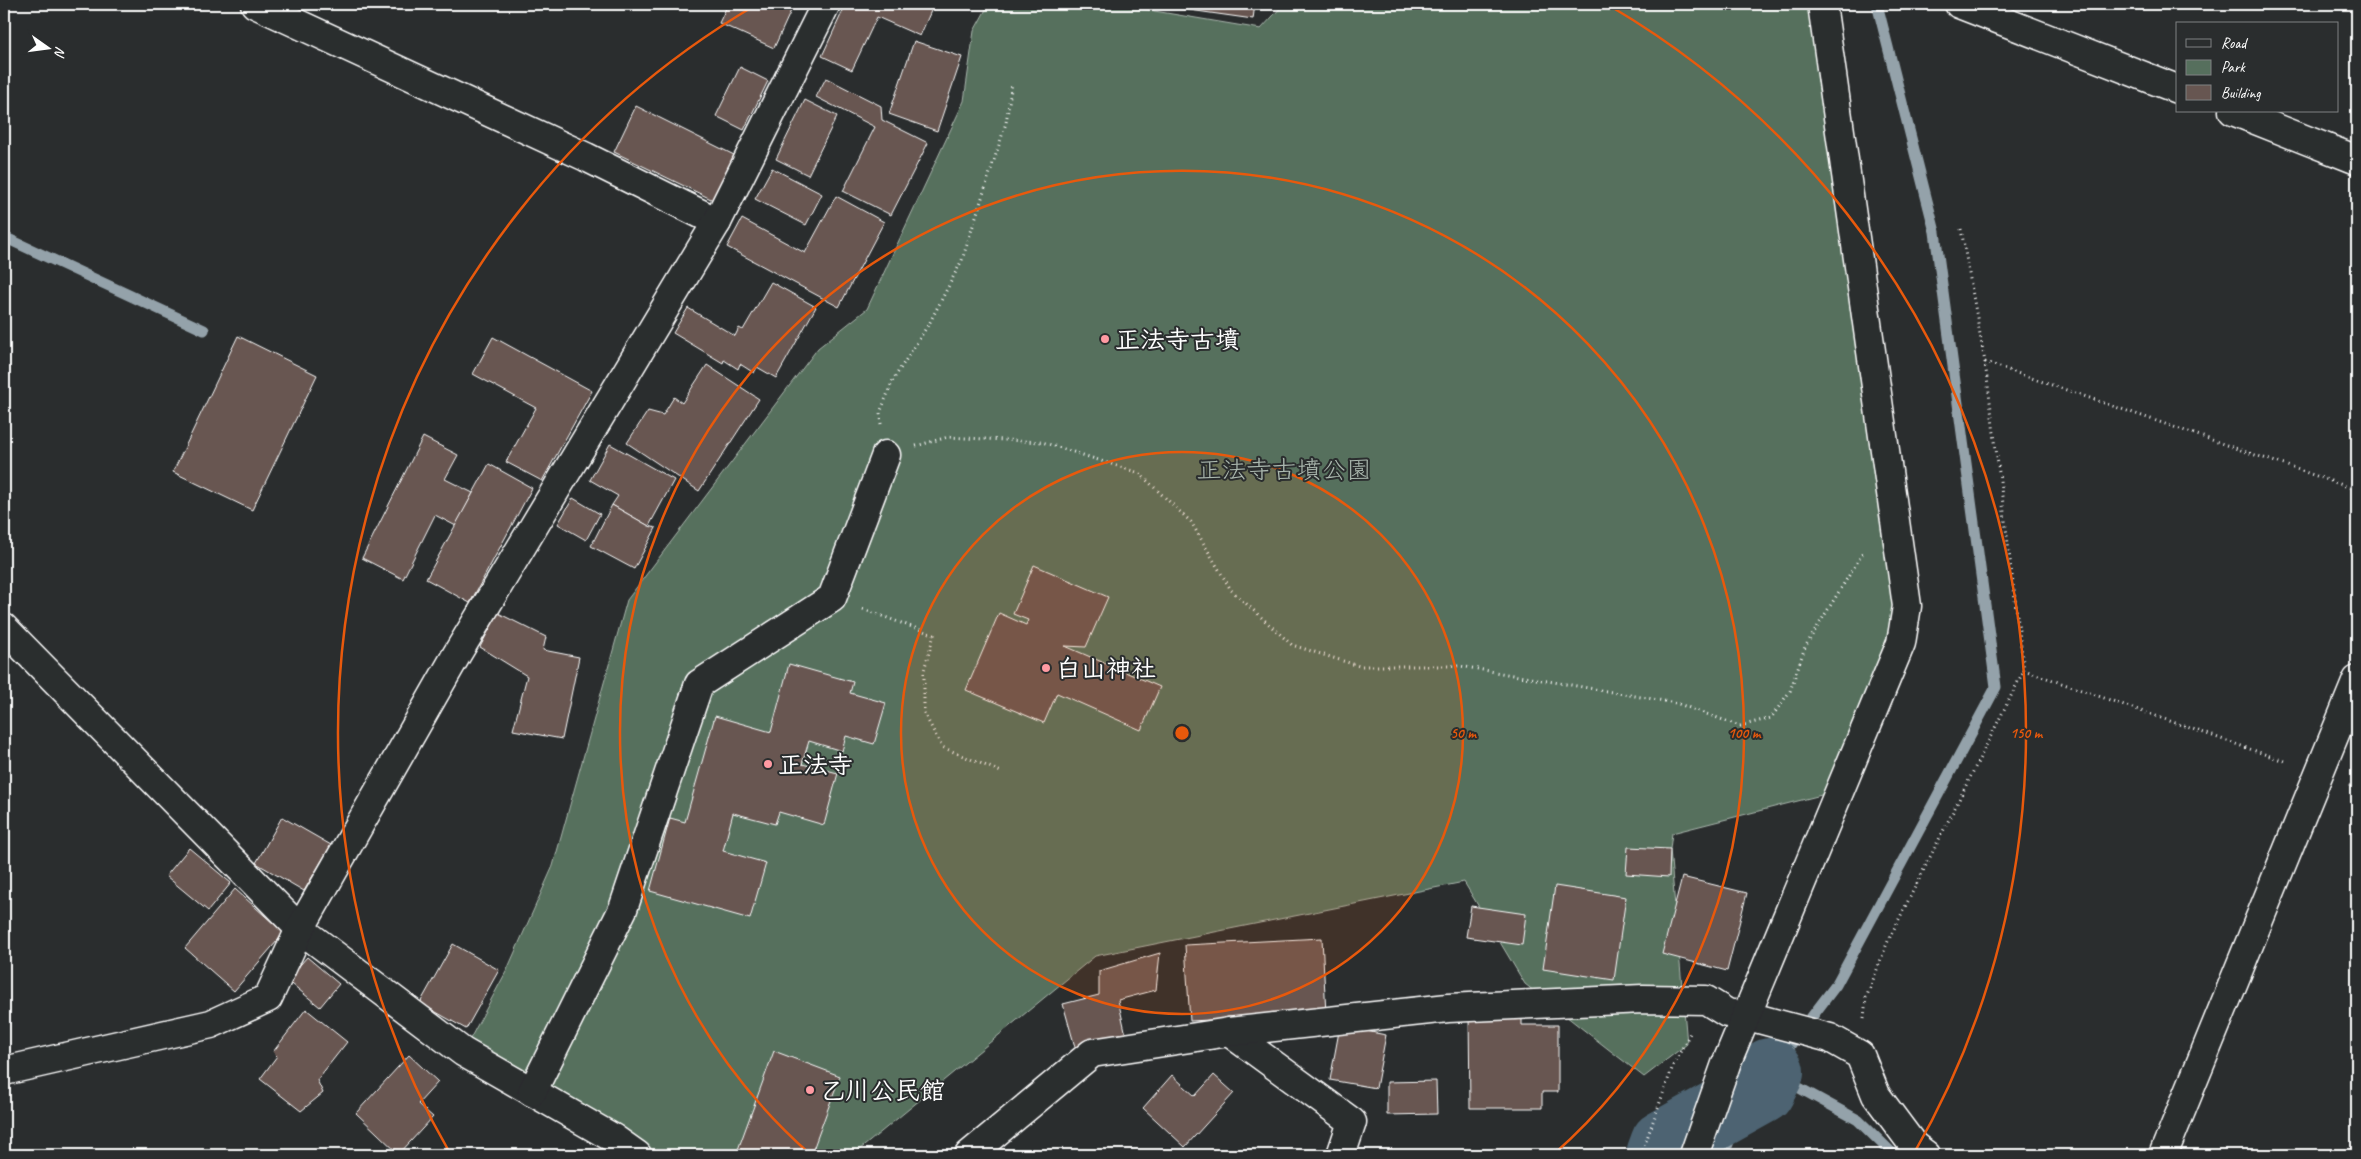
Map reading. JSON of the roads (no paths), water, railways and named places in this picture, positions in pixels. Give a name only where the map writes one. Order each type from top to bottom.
[{"type":"street","points":[[255,4],[586,157],[717,222]]},
{"type":"street","points":[[4,1071],[211,1024],[268,998],[300,929],[457,654],[717,222],[826,4]]},
{"type":"street","points":[[1695,1153],[1726,1064],[1748,1016],[1900,643],[1907,606],[1822,4]]},
{"type":"street","points":[[1959,4],[2176,89]]},
{"type":"street","points":[[2236,112],[2357,160]]},
{"type":"street","points":[[532,1092],[623,909],[699,684],[832,598],[886,455]]},
{"type":"street","points":[[4,628],[300,929],[463,1052],[613,1138],[637,1155]]},
{"type":"street","points":[[2163,1155],[2321,774],[2357,680]]},
{"type":"street","points":[[969,1155],[1092,1053],[1229,1032],[1448,1008],[1643,998],[1706,1000],[1727,1013],[1748,1016],[1830,1038],[1860,1055],[1876,1095],[1914,1146],[1926,1155]]},
{"type":"street","points":[[1229,1032],[1352,1122],[1341,1155]]},
{"type":"waterway","points":[[1877,4],[1935,232],[1996,687],[1836,985],[1770,1072],[1858,1120],[1894,1155]]},
{"type":"waterway","points":[[4,237],[204,330]]},
{"type":"waterway","points":[[1660,1155],[1664,1144],[1761,1090],[1770,1072]]},
{"type":"waterway","points":[[1724,1155],[1744,1100]]},
{"type":"place","name":"正法寺古墳","points":[[1105,339]]},
{"type":"place","name":"白山神社","points":[[1046,668]]},
{"type":"place","name":"正法寺","points":[[768,764]]},
{"type":"place","name":"乙川公民館","points":[[810,1090]]},
{"type":"park label","name":"正法寺古墳公園","points":[[1284,469]]}]
